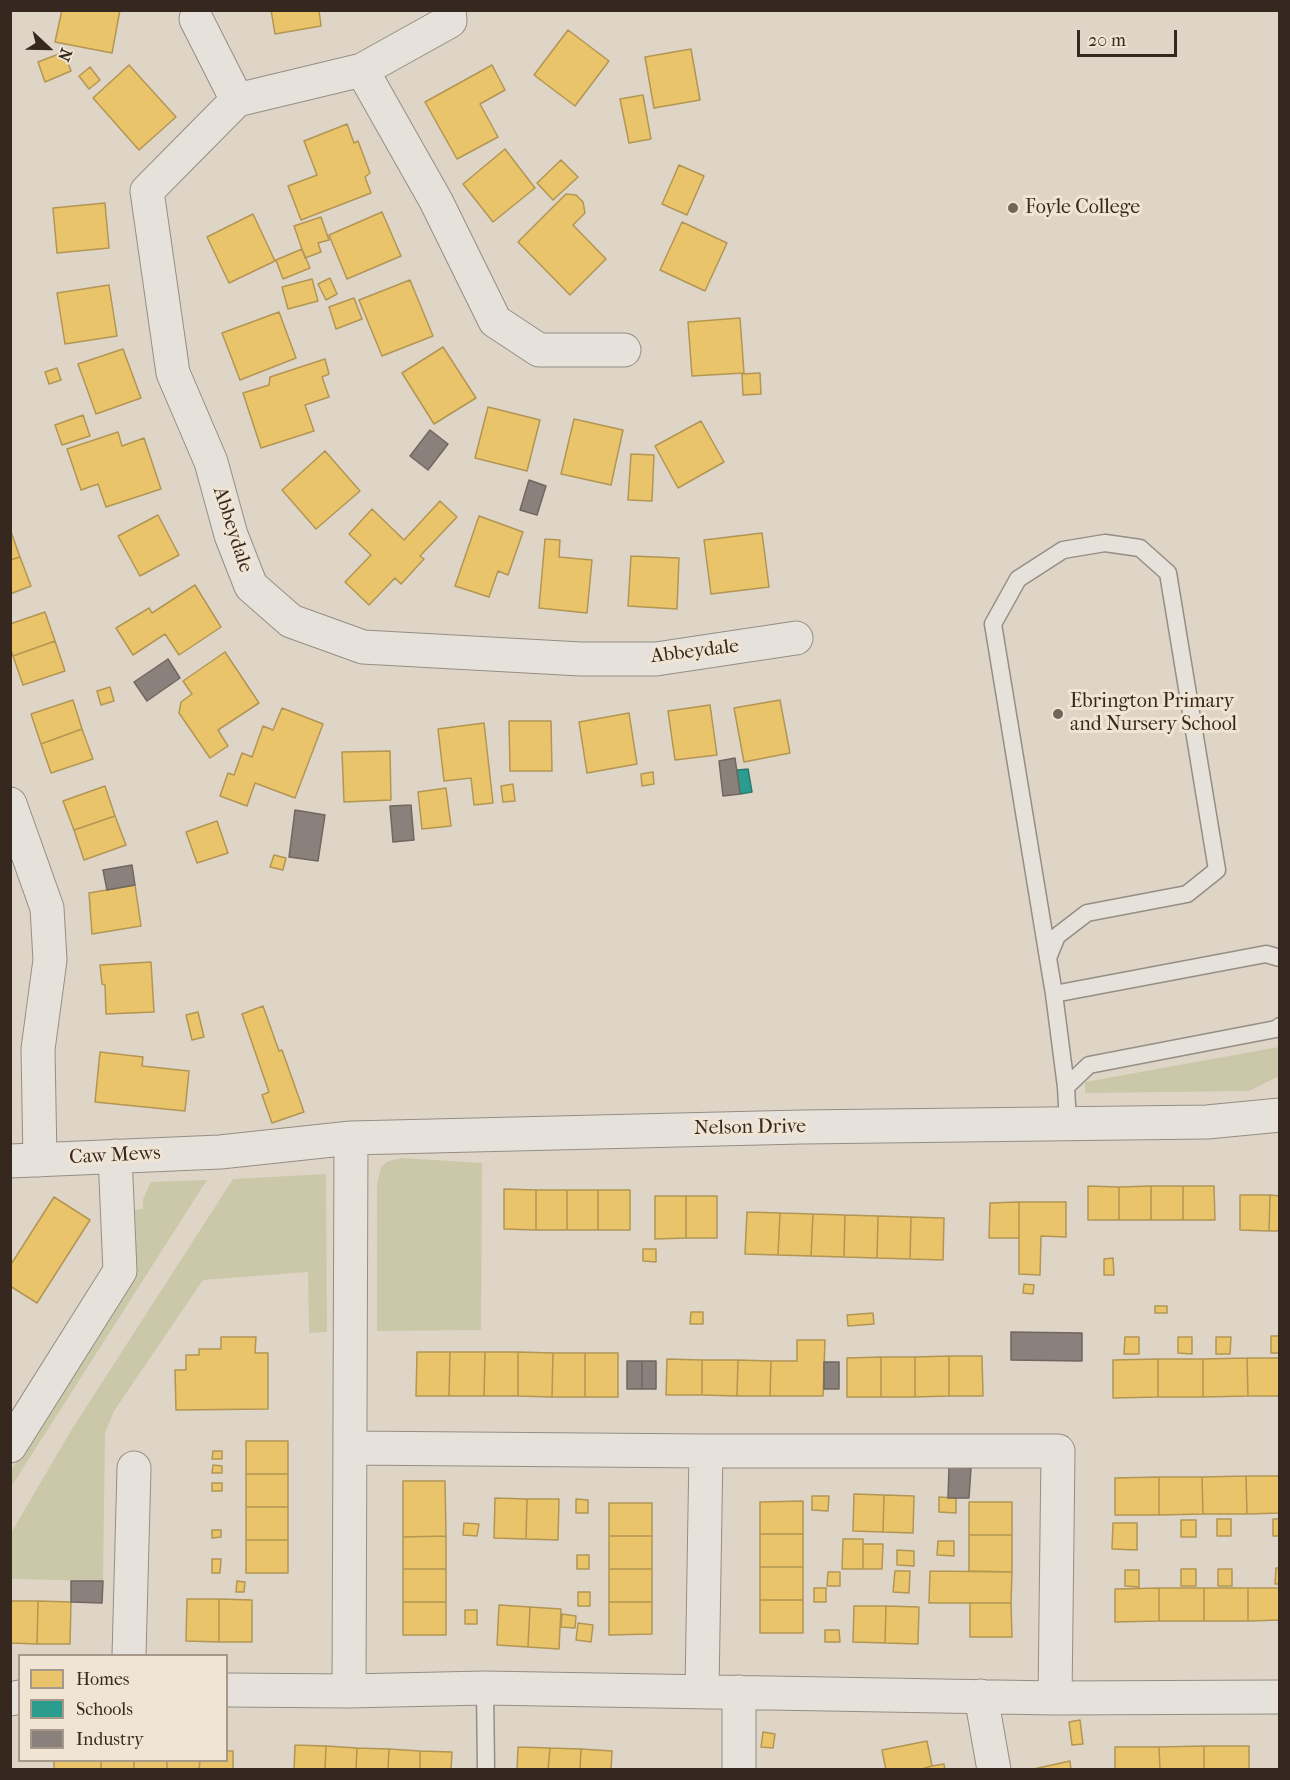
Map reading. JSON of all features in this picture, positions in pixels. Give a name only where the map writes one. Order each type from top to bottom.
[{"type":"street","points":[[196,19],[237,100],[362,70],[450,21],[449,10]]},
{"type":"street","points":[[362,70],[436,201],[495,321],[539,350],[624,350]]},
{"type":"street","name":"Abbeydale","points":[[237,100],[147,191],[173,373],[211,462],[231,536],[251,586],[291,621],[363,647],[581,659],[656,658],[796,638]]},
{"type":"street","points":[[10,804],[46,908],[50,960],[25,1160]]},
{"type":"street","name":"Nelson Drive","points":[[220,1152],[351,1138],[801,1127],[1207,1122],[1280,1115]]},
{"type":"street","points":[[349,1691],[351,1138]]},
{"type":"street","name":"Caw Mews","points":[[25,1160],[220,1152]]},
{"type":"street","points":[[10,1446],[120,1271],[115,1156]]},
{"type":"street","points":[[351,1448],[706,1451],[1058,1450],[1055,1698]]},
{"type":"street","points":[[702,1690],[706,1451]]},
{"type":"street","points":[[129,1654],[134,1468]]},
{"type":"street","points":[[228,1690],[349,1691],[485,1688],[702,1690],[1055,1698],[1280,1697]]},
{"type":"street","points":[[739,1692],[739,1770]]},
{"type":"street","points":[[981,1696],[994,1770]]},
{"type":"lane","points":[[1048,958],[1057,936],[1087,913],[1187,894],[1217,870],[1168,573],[1140,548],[1105,543],[1063,550],[1018,579],[993,624],[1048,958],[1054,993],[1066,1087],[1068,1123]]},
{"type":"lane","points":[[1054,993],[1266,954],[1280,958]]},
{"type":"lane","points":[[1066,1087],[1089,1065],[1276,1029],[1280,1026]]},
{"type":"lane","points":[[485,1688],[486,1770]]},
{"type":"shaded area","points":[[1279,1047],[1279,1076],[1249,1091],[1085,1093],[1085,1082]]},
{"type":"shaded area","points":[[401,1158],[482,1163],[481,1330],[377,1331],[377,1183],[381,1168],[386,1162]]},
{"type":"shaded area","points":[[326,1174],[327,1332],[309,1333],[308,1272],[203,1280],[114,1411],[105,1433],[103,1581],[11,1579],[11,1533],[72,1429],[233,1179]]},
{"type":"shaded area","points":[[207,1180],[11,1487],[11,1470],[136,1272],[135,1210],[143,1209],[143,1199],[151,1182]]},
{"type":"building: Homes","points":[[62,10],[120,10],[112,53],[55,42]]},
{"type":"building: Homes","points":[[271,10],[319,10],[321,26],[275,34]]},
{"type":"building: Homes","points":[[568,30],[609,61],[575,106],[534,75]]},
{"type":"building: Homes","points":[[691,49],[700,100],[654,108],[645,57]]},
{"type":"building: Homes","points":[[64,52],[71,71],[45,82],[38,62]]},
{"type":"building: Homes","points":[[129,65],[176,117],[139,150],[93,98]]},
{"type":"building: Homes","points":[[492,65],[505,90],[480,104],[498,137],[457,159],[425,102]]},
{"type":"building: Homes","points":[[90,67],[100,80],[89,89],[79,76]]},
{"type":"building: Homes","points":[[643,95],[651,139],[629,143],[620,99]]},
{"type":"building: Homes","points":[[347,124],[354,143],[358,141],[370,173],[365,177],[371,193],[301,220],[288,186],[317,175],[304,141]]},
{"type":"building: Homes","points":[[505,149],[535,188],[493,222],[463,184]]},
{"type":"building: Homes","points":[[561,160],[578,177],[553,200],[537,183]]},
{"type":"building: Homes","points":[[679,165],[704,176],[687,215],[662,204]]},
{"type":"building: Homes","points":[[566,194],[576,195],[583,202],[585,213],[573,225],[606,259],[570,295],[518,242]]},
{"type":"building: Homes","points":[[105,203],[109,248],[57,253],[53,208]]},
{"type":"building: Homes","points":[[382,212],[401,256],[347,279],[329,235]]},
{"type":"building: Homes","points":[[253,214],[275,261],[229,283],[207,237]]},
{"type":"building: Homes","points":[[321,217],[329,240],[318,243],[321,252],[305,258],[294,226]]},
{"type":"building: Homes","points":[[682,222],[727,243],[705,291],[660,270]]},
{"type":"building: Homes","points":[[302,249],[310,268],[283,279],[276,260]]},
{"type":"building: Homes","points":[[330,278],[337,294],[326,300],[318,284]]},
{"type":"building: Homes","points":[[312,279],[318,301],[288,309],[282,287]]},
{"type":"building: Homes","points":[[410,280],[433,336],[382,356],[359,300]]},
{"type":"building: Homes","points":[[109,285],[117,336],[65,344],[57,293]]},
{"type":"building: Homes","points":[[354,298],[362,319],[336,329],[329,307]]},
{"type":"building: Homes","points":[[279,312],[296,358],[240,380],[222,333]]},
{"type":"building: Homes","points":[[740,318],[744,373],[692,376],[688,322]]},
{"type":"building: Homes","points":[[443,347],[476,398],[434,424],[402,373]]},
{"type":"building: Homes","points":[[123,349],[141,398],[96,414],[78,364]]},
{"type":"building: Homes","points":[[325,359],[329,374],[322,377],[329,397],[305,405],[314,431],[261,448],[243,393],[269,385],[270,377]]},
{"type":"building: Homes","points":[[57,368],[61,380],[49,384],[45,372]]},
{"type":"building: Homes","points":[[760,373],[761,394],[743,395],[742,374]]},
{"type":"building: Homes","points":[[488,407],[540,420],[527,471],[475,458]]},
{"type":"building: Homes","points":[[83,415],[90,436],[62,445],[55,425]]},
{"type":"building: Homes","points":[[574,419],[623,430],[611,485],[561,474]]},
{"type":"building: Homes","points":[[701,421],[724,462],[678,488],[655,446]]},
{"type":"building: Homes","points":[[118,432],[122,446],[144,438],[161,489],[106,507],[98,484],[81,490],[67,449]]},
{"type":"building: Homes","points":[[325,451],[360,491],[316,529],[282,490]]},
{"type":"building: Homes","points":[[631,454],[654,455],[652,501],[628,500]]},
{"type":"building: Homes","points":[[440,501],[457,517],[420,556],[424,559],[401,584],[395,578],[369,605],[345,582],[371,555],[349,534],[372,509],[404,540]]},
{"type":"building: Homes","points":[[158,515],[179,555],[140,576],[118,536]]},
{"type":"building: Homes","points":[[479,516],[523,532],[508,575],[498,571],[489,597],[455,586]]},
{"type":"building: Homes","points":[[10,529],[20,557],[10,560]]},
{"type":"building: Homes","points":[[762,533],[769,587],[711,594],[704,540]]},
{"type":"building: Homes","points":[[545,539],[560,540],[559,557],[592,560],[587,613],[539,608]]},
{"type":"building: Homes","points":[[631,556],[679,558],[677,609],[628,606]]},
{"type":"building: Homes","points":[[20,557],[31,586],[10,594],[10,560]]},
{"type":"building: Homes","points":[[195,585],[221,627],[179,655],[165,634],[133,655],[116,628],[149,608],[152,613]]},
{"type":"building: Homes","points":[[45,612],[55,641],[13,656],[10,648],[10,624]]},
{"type":"building: Homes","points":[[55,641],[65,671],[23,685],[13,656]]},
{"type":"building: Homes","points":[[225,652],[259,703],[218,730],[228,746],[210,758],[179,713],[181,702],[192,694],[183,681]]},
{"type":"building: Homes","points":[[110,687],[114,701],[101,705],[97,691]]},
{"type":"building: Homes","points":[[73,700],[82,729],[41,744],[31,714]]},
{"type":"building: Homes","points":[[780,700],[790,753],[744,762],[734,708]]},
{"type":"building: Homes","points":[[710,705],[717,755],[675,760],[668,711]]},
{"type":"building: Homes","points":[[282,708],[323,724],[295,798],[255,783],[247,806],[220,796],[228,773],[234,775],[242,753],[252,757],[263,726],[273,730]]},
{"type":"building: Homes","points":[[629,713],[637,764],[587,773],[579,722]]},
{"type":"building: Homes","points":[[509,721],[551,721],[552,771],[510,771]]},
{"type":"building: Homes","points":[[484,723],[493,803],[474,805],[471,778],[444,781],[438,729]]},
{"type":"building: Homes","points":[[82,729],[93,759],[51,773],[41,744]]},
{"type":"building: Homes","points":[[390,751],[391,800],[344,802],[342,752]]},
{"type":"building: Homes","points":[[653,772],[654,784],[642,786],[641,774]]},
{"type":"building: Homes","points":[[513,784],[515,801],[503,802],[501,786]]},
{"type":"building: Homes","points":[[105,786],[115,816],[74,830],[63,801]]},
{"type":"building: Homes","points":[[446,788],[451,826],[422,829],[418,792]]},
{"type":"building: Homes","points":[[115,816],[126,845],[84,860],[74,830]]},
{"type":"building: Homes","points":[[217,821],[228,853],[197,863],[186,832]]},
{"type":"building: Homes","points":[[274,855],[286,858],[283,870],[270,867]]},
{"type":"building: Homes","points":[[135,885],[141,926],[92,934],[89,893]]},
{"type":"building: Homes","points":[[151,962],[154,1012],[106,1014],[105,985],[102,984],[100,965]]},
{"type":"building: Homes","points":[[263,1006],[279,1051],[282,1050],[304,1112],[272,1123],[262,1095],[269,1092],[242,1014]]},
{"type":"building: Homes","points":[[198,1012],[204,1037],[192,1040],[186,1015]]},
{"type":"building: Homes","points":[[100,1052],[143,1057],[142,1066],[189,1071],[185,1111],[95,1102]]},
{"type":"building: Homes","points":[[1088,1186],[1119,1187],[1119,1220],[1088,1220]]},
{"type":"building: Homes","points":[[1151,1186],[1183,1186],[1183,1220],[1151,1220]]},
{"type":"building: Homes","points":[[1151,1186],[1151,1220],[1119,1220],[1119,1187]]},
{"type":"building: Homes","points":[[1183,1186],[1214,1186],[1215,1220],[1183,1220]]},
{"type":"building: Homes","points":[[504,1189],[536,1190],[536,1230],[504,1229]]},
{"type":"building: Homes","points":[[536,1190],[567,1190],[567,1230],[536,1230]]},
{"type":"building: Homes","points":[[567,1190],[598,1190],[598,1230],[567,1230]]},
{"type":"building: Homes","points":[[598,1190],[630,1190],[630,1230],[598,1230]]},
{"type":"building: Homes","points":[[1240,1195],[1270,1195],[1269,1231],[1240,1230]]},
{"type":"building: Homes","points":[[1270,1195],[1280,1196],[1280,1231],[1269,1231]]},
{"type":"building: Homes","points":[[655,1196],[686,1196],[686,1238],[655,1239]]},
{"type":"building: Homes","points":[[686,1196],[717,1196],[717,1238],[686,1238]]},
{"type":"building: Homes","points":[[54,1197],[90,1220],[37,1303],[10,1286],[10,1266]]},
{"type":"building: Homes","points":[[1019,1202],[1066,1202],[1066,1237],[1041,1236],[1040,1275],[1019,1274]]},
{"type":"building: Homes","points":[[1019,1202],[1019,1238],[989,1238],[990,1203]]},
{"type":"building: Homes","points":[[747,1212],[780,1213],[778,1255],[745,1254]]},
{"type":"building: Homes","points":[[780,1213],[813,1214],[811,1256],[778,1255]]},
{"type":"building: Homes","points":[[813,1214],[845,1215],[844,1257],[811,1256]]},
{"type":"building: Homes","points":[[845,1215],[878,1216],[877,1258],[844,1257]]},
{"type":"building: Homes","points":[[878,1216],[911,1217],[910,1259],[877,1258]]},
{"type":"building: Homes","points":[[911,1217],[944,1218],[943,1260],[910,1259]]},
{"type":"building: Homes","points":[[643,1249],[656,1249],[656,1262],[643,1261]]},
{"type":"building: Homes","points":[[1113,1258],[1114,1275],[1104,1275],[1104,1259]]},
{"type":"building: Homes","points":[[1024,1284],[1034,1285],[1033,1294],[1023,1293]]},
{"type":"building: Homes","points":[[1155,1306],[1167,1306],[1167,1313],[1155,1313]]},
{"type":"building: Homes","points":[[691,1312],[703,1312],[703,1324],[690,1324]]},
{"type":"building: Homes","points":[[873,1313],[874,1324],[848,1326],[847,1315]]},
{"type":"building: Homes","points":[[1271,1336],[1280,1336],[1280,1353],[1271,1353]]},
{"type":"building: Homes","points":[[221,1337],[256,1337],[255,1353],[268,1353],[268,1409],[176,1410],[175,1370],[186,1370],[186,1355],[199,1355],[199,1349],[221,1349]]},
{"type":"building: Homes","points":[[1125,1337],[1139,1337],[1139,1354],[1124,1354]]},
{"type":"building: Homes","points":[[1178,1337],[1192,1337],[1192,1354],[1178,1353]]},
{"type":"building: Homes","points":[[1216,1337],[1231,1337],[1230,1354],[1216,1354]]},
{"type":"building: Homes","points":[[797,1340],[825,1340],[823,1396],[770,1396],[771,1361],[797,1361]]},
{"type":"building: Homes","points":[[417,1352],[450,1352],[449,1396],[416,1396]]},
{"type":"building: Homes","points":[[450,1352],[485,1352],[484,1396],[449,1396]]},
{"type":"building: Homes","points":[[485,1352],[518,1352],[518,1396],[484,1396]]},
{"type":"building: Homes","points":[[518,1352],[553,1353],[552,1397],[518,1396]]},
{"type":"building: Homes","points":[[553,1353],[585,1353],[585,1397],[552,1397]]},
{"type":"building: Homes","points":[[585,1353],[618,1353],[618,1397],[585,1397]]},
{"type":"building: Homes","points":[[949,1356],[982,1356],[983,1396],[949,1396]]},
{"type":"building: Homes","points":[[949,1356],[949,1396],[915,1397],[915,1357]]},
{"type":"building: Homes","points":[[881,1357],[915,1357],[915,1397],[881,1397]]},
{"type":"building: Homes","points":[[881,1357],[881,1397],[847,1397],[847,1358]]},
{"type":"building: Homes","points":[[1247,1358],[1280,1358],[1280,1396],[1248,1396]]},
{"type":"building: Homes","points":[[1247,1358],[1248,1396],[1203,1397],[1203,1359]]},
{"type":"building: Homes","points":[[667,1359],[702,1360],[702,1395],[666,1395]]},
{"type":"building: Homes","points":[[1158,1359],[1203,1359],[1203,1397],[1158,1397]]},
{"type":"building: Homes","points":[[1158,1359],[1158,1397],[1113,1398],[1113,1360]]},
{"type":"building: Homes","points":[[702,1360],[738,1360],[737,1396],[702,1395]]},
{"type":"building: Homes","points":[[738,1360],[771,1361],[770,1396],[737,1396]]},
{"type":"building: Homes","points":[[246,1441],[288,1441],[288,1474],[246,1474]]},
{"type":"building: Homes","points":[[213,1451],[222,1451],[222,1459],[212,1459]]},
{"type":"building: Homes","points":[[213,1465],[222,1466],[222,1473],[212,1473]]},
{"type":"building: Homes","points":[[246,1474],[288,1474],[288,1507],[246,1507]]},
{"type":"building: Homes","points":[[1246,1476],[1280,1476],[1280,1513],[1247,1514]]},
{"type":"building: Homes","points":[[1246,1476],[1247,1514],[1203,1514],[1202,1477]]},
{"type":"building: Homes","points":[[1159,1477],[1202,1477],[1203,1514],[1159,1515]]},
{"type":"building: Homes","points":[[1159,1477],[1159,1515],[1115,1515],[1115,1478]]},
{"type":"building: Homes","points":[[403,1481],[445,1481],[446,1536],[403,1537]]},
{"type":"building: Homes","points":[[212,1483],[222,1483],[222,1491],[212,1491]]},
{"type":"building: Homes","points":[[854,1494],[884,1495],[883,1532],[853,1531]]},
{"type":"building: Homes","points":[[884,1495],[914,1496],[913,1533],[883,1532]]},
{"type":"building: Homes","points":[[812,1496],[829,1496],[828,1511],[812,1510]]},
{"type":"building: Homes","points":[[939,1497],[956,1498],[956,1513],[939,1512]]},
{"type":"building: Homes","points":[[495,1498],[527,1499],[526,1539],[494,1538]]},
{"type":"building: Homes","points":[[527,1499],[559,1499],[558,1540],[526,1539]]},
{"type":"building: Homes","points":[[576,1499],[588,1500],[588,1513],[576,1513]]},
{"type":"building: Homes","points":[[803,1501],[803,1534],[760,1534],[760,1502]]},
{"type":"building: Homes","points":[[969,1502],[1012,1502],[1012,1535],[969,1535]]},
{"type":"building: Homes","points":[[609,1503],[652,1503],[652,1536],[609,1536]]},
{"type":"building: Homes","points":[[246,1507],[288,1507],[288,1540],[246,1540]]},
{"type":"building: Homes","points":[[1217,1519],[1231,1519],[1231,1536],[1217,1536]]},
{"type":"building: Homes","points":[[1273,1519],[1280,1519],[1280,1536],[1273,1536]]},
{"type":"building: Homes","points":[[1181,1520],[1196,1520],[1196,1537],[1181,1537]]},
{"type":"building: Homes","points":[[464,1523],[479,1524],[477,1536],[463,1535]]},
{"type":"building: Homes","points":[[1113,1523],[1137,1523],[1137,1550],[1112,1549]]},
{"type":"building: Homes","points":[[212,1530],[221,1530],[221,1537],[212,1538]]},
{"type":"building: Homes","points":[[760,1534],[803,1534],[803,1567],[760,1567]]},
{"type":"building: Homes","points":[[969,1535],[1012,1535],[1012,1572],[969,1571]]},
{"type":"building: Homes","points":[[446,1536],[446,1569],[403,1569],[403,1537]]},
{"type":"building: Homes","points":[[609,1536],[652,1536],[652,1569],[609,1569]]},
{"type":"building: Homes","points":[[843,1539],[863,1539],[863,1569],[842,1569]]},
{"type":"building: Homes","points":[[246,1540],[288,1540],[288,1573],[246,1573]]},
{"type":"building: Homes","points":[[938,1541],[954,1541],[954,1556],[937,1555]]},
{"type":"building: Homes","points":[[863,1544],[883,1544],[882,1569],[863,1569]]},
{"type":"building: Homes","points":[[897,1550],[914,1551],[914,1566],[897,1565]]},
{"type":"building: Homes","points":[[577,1555],[589,1555],[589,1569],[577,1569]]},
{"type":"building: Homes","points":[[212,1559],[221,1559],[220,1573],[212,1573]]},
{"type":"building: Homes","points":[[760,1567],[803,1567],[803,1600],[760,1600]]},
{"type":"building: Homes","points":[[1276,1568],[1280,1568],[1280,1584],[1275,1584]]},
{"type":"building: Homes","points":[[403,1569],[446,1569],[446,1602],[403,1602]]},
{"type":"building: Homes","points":[[609,1569],[652,1569],[652,1602],[609,1602]]},
{"type":"building: Homes","points":[[1181,1569],[1196,1569],[1196,1586],[1181,1586]]},
{"type":"building: Homes","points":[[1218,1569],[1232,1569],[1232,1586],[1218,1586]]},
{"type":"building: Homes","points":[[1125,1570],[1139,1570],[1139,1587],[1125,1586]]},
{"type":"building: Homes","points":[[895,1571],[910,1571],[909,1593],[893,1592]]},
{"type":"building: Homes","points":[[930,1571],[1012,1572],[1011,1603],[929,1603]]},
{"type":"building: Homes","points":[[828,1572],[840,1572],[840,1586],[827,1586]]},
{"type":"building: Homes","points":[[237,1581],[245,1582],[244,1592],[236,1592]]},
{"type":"building: Homes","points":[[814,1588],[826,1588],[826,1602],[814,1602]]},
{"type":"building: Homes","points":[[1159,1588],[1204,1588],[1204,1621],[1159,1621]]},
{"type":"building: Homes","points":[[1159,1588],[1159,1621],[1115,1622],[1115,1589]]},
{"type":"building: Homes","points":[[1204,1588],[1248,1588],[1248,1621],[1204,1621]]},
{"type":"building: Homes","points":[[1248,1588],[1280,1588],[1280,1620],[1248,1621]]},
{"type":"building: Homes","points":[[578,1592],[590,1592],[590,1606],[578,1606]]},
{"type":"building: Homes","points":[[187,1599],[219,1599],[219,1642],[186,1641]]},
{"type":"building: Homes","points":[[219,1599],[252,1600],[252,1642],[219,1642]]},
{"type":"building: Homes","points":[[760,1600],[803,1600],[803,1633],[760,1633]]},
{"type":"building: Homes","points":[[10,1601],[38,1601],[37,1644],[10,1643]]},
{"type":"building: Homes","points":[[38,1601],[71,1602],[70,1644],[37,1644]]},
{"type":"building: Homes","points":[[403,1602],[446,1602],[446,1635],[403,1635]]},
{"type":"building: Homes","points":[[609,1602],[652,1602],[652,1634],[609,1635]]},
{"type":"building: Homes","points":[[970,1603],[1011,1603],[1012,1637],[970,1637]]},
{"type":"building: Homes","points":[[499,1605],[530,1607],[528,1647],[497,1645]]},
{"type":"building: Homes","points":[[854,1606],[886,1606],[885,1643],[853,1642]]},
{"type":"building: Homes","points":[[886,1606],[919,1607],[918,1644],[885,1643]]},
{"type":"building: Homes","points":[[530,1607],[561,1609],[559,1649],[528,1647]]},
{"type":"building: Homes","points":[[465,1610],[477,1610],[477,1624],[465,1624]]},
{"type":"building: Homes","points":[[562,1614],[576,1616],[575,1628],[561,1627]]},
{"type":"building: Homes","points":[[578,1623],[593,1625],[591,1642],[576,1640]]},
{"type":"building: Homes","points":[[825,1630],[839,1630],[840,1642],[825,1642]]},
{"type":"building: Homes","points":[[1080,1720],[1083,1744],[1072,1745],[1069,1722]]},
{"type":"building: Homes","points":[[763,1732],[775,1734],[773,1748],[761,1747]]},
{"type":"building: Homes","points":[[927,1741],[932,1766],[918,1770],[886,1770],[882,1750]]},
{"type":"building: Homes","points":[[295,1745],[326,1746],[325,1770],[294,1770]]},
{"type":"building: Homes","points":[[326,1746],[357,1748],[356,1770],[325,1770]]},
{"type":"building: Homes","points":[[1204,1746],[1249,1746],[1249,1770],[1204,1770]]},
{"type":"building: Homes","points":[[1204,1746],[1204,1770],[1160,1770],[1159,1747]]},
{"type":"building: Homes","points":[[518,1747],[550,1748],[548,1770],[517,1770]]},
{"type":"building: Homes","points":[[1115,1747],[1159,1747],[1160,1770],[1115,1770]]},
{"type":"building: Homes","points":[[357,1748],[389,1749],[388,1770],[356,1770]]},
{"type":"building: Homes","points":[[550,1748],[581,1749],[580,1770],[548,1770]]},
{"type":"building: Homes","points":[[389,1749],[420,1751],[420,1770],[388,1770]]},
{"type":"building: Homes","points":[[581,1749],[612,1751],[611,1770],[580,1770]]},
{"type":"building: Homes","points":[[228,1751],[233,1751],[233,1770],[199,1770],[200,1762],[228,1762]]},
{"type":"building: Homes","points":[[420,1751],[452,1752],[451,1770],[420,1770]]},
{"type":"building: Homes","points":[[1070,1761],[1071,1770],[1029,1770]]},
{"type":"building: Homes","points":[[54,1762],[101,1762],[101,1770],[54,1770]]},
{"type":"building: Homes","points":[[101,1762],[134,1762],[134,1770],[101,1770]]},
{"type":"building: Homes","points":[[134,1762],[167,1762],[167,1770],[134,1770]]},
{"type":"building: Homes","points":[[167,1762],[200,1762],[199,1770],[167,1770]]},
{"type":"building: Homes","points":[[944,1764],[945,1770],[918,1770],[932,1766]]},
{"type":"building: Schools","points":[[748,769],[752,792],[740,794],[737,770]]},
{"type":"building: Industry","points":[[430,430],[448,444],[428,470],[410,456]]},
{"type":"building: Industry","points":[[529,480],[546,486],[537,515],[520,510]]},
{"type":"building: Industry","points":[[168,659],[180,678],[147,701],[134,682]]},
{"type":"building: Industry","points":[[735,758],[740,794],[723,796],[719,761]]},
{"type":"building: Industry","points":[[411,805],[414,840],[393,842],[390,806]]},
{"type":"building: Industry","points":[[295,810],[325,815],[318,861],[289,857]]},
{"type":"building: Industry","points":[[132,865],[135,885],[107,890],[103,870]]},
{"type":"building: Industry","points":[[1011,1332],[1082,1333],[1082,1361],[1011,1360]]},
{"type":"building: Industry","points":[[627,1361],[642,1361],[642,1389],[627,1389]]},
{"type":"building: Industry","points":[[642,1361],[656,1361],[656,1389],[642,1389]]},
{"type":"building: Industry","points":[[824,1362],[839,1362],[839,1389],[824,1389]]},
{"type":"building: Industry","points":[[949,1467],[971,1468],[969,1498],[948,1498]]},
{"type":"building: Industry","points":[[71,1581],[103,1581],[102,1603],[71,1602]]},
{"type":"place","name":"Foyle College","points":[[1013,208]]},
{"type":"place","name":"Ebrington Primary and Nursery School","points":[[1058,714]]}]
